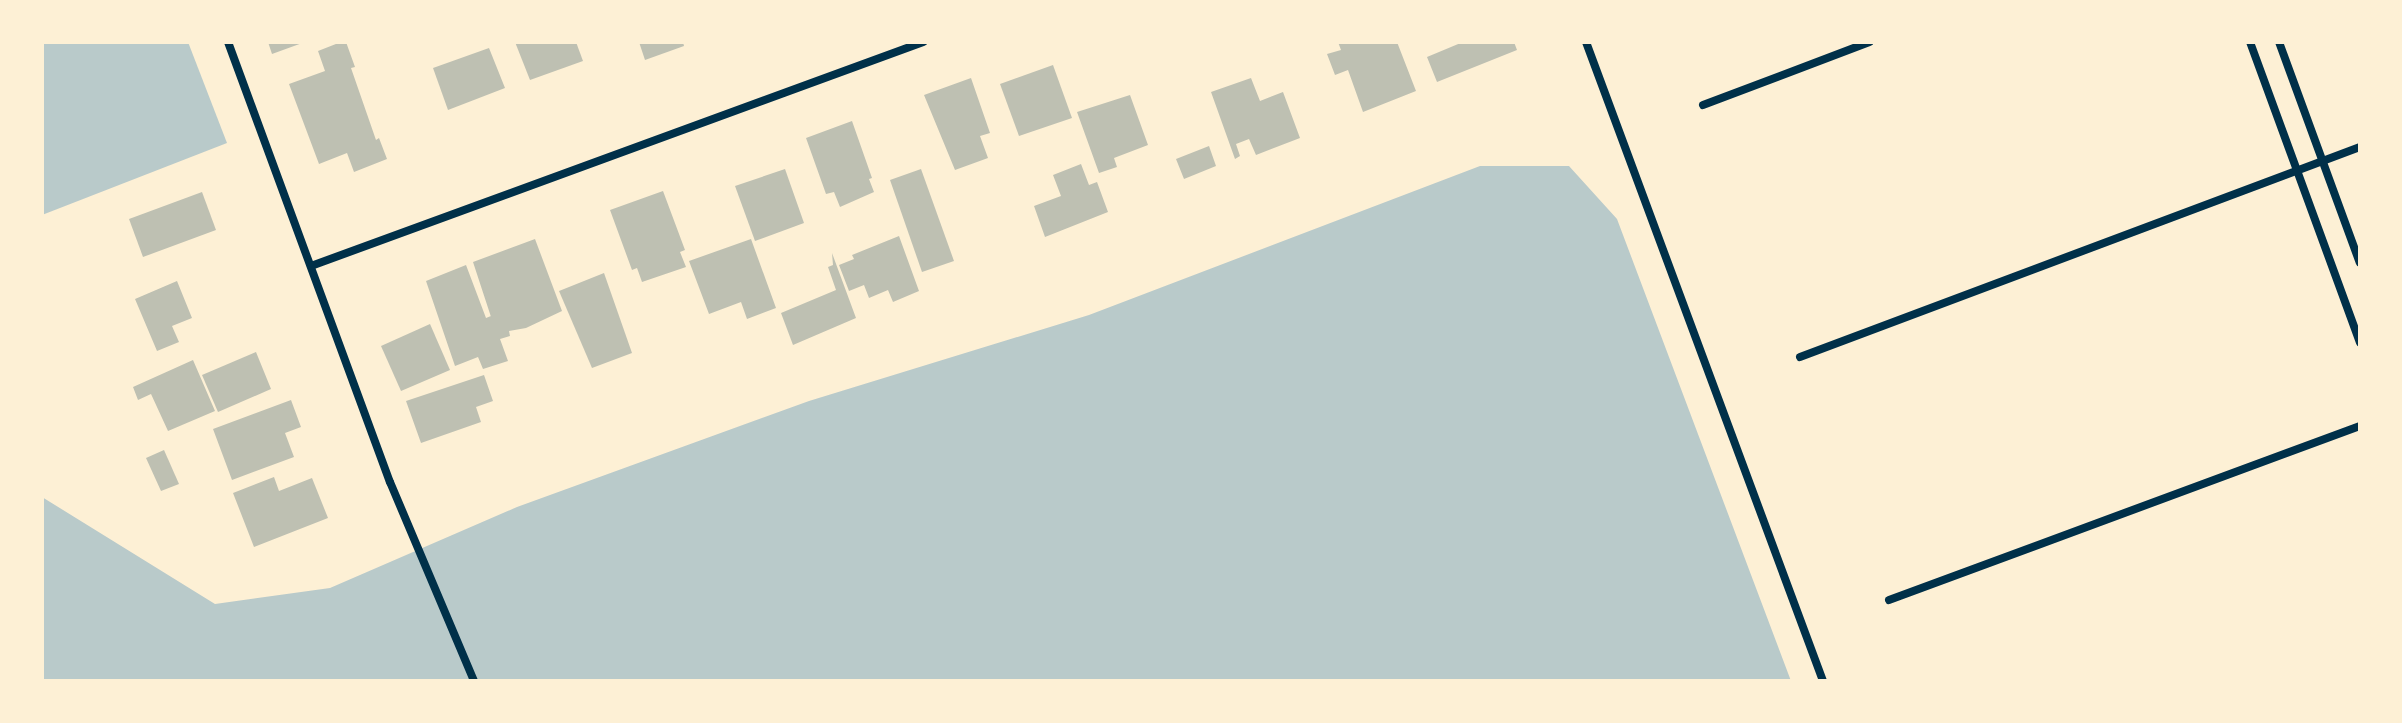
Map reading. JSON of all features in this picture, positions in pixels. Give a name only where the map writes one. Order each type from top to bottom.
[{"type":"street","points":[[228,42],[390,482],[474,681]]},
{"type":"street","points":[[311,266],[923,42]]},
{"type":"street","points":[[1586,42],[1823,681]]},
{"type":"street","points":[[1703,105],[1870,42]]},
{"type":"street","points":[[2250,42],[2360,343]]},
{"type":"street","points":[[2279,42],[2360,263]]},
{"type":"street","points":[[1800,357],[2360,147]]},
{"type":"street","points":[[1889,600],[2360,426]]},
{"type":"shaded area","points":[[42,42],[188,42],[227,143],[42,215]]},
{"type":"shaded area","points":[[1480,166],[1569,166],[1617,219],[1791,681],[42,681],[42,497],[215,604],[330,588],[517,507],[809,401],[1089,315]]},
{"type":"building","points":[[268,42],[305,42],[272,54]]},
{"type":"building","points":[[346,42],[355,67],[351,68],[376,140],[379,138],[387,159],[354,172],[347,153],[319,164],[289,84],[325,71],[318,51]]},
{"type":"building","points":[[515,42],[576,42],[583,61],[530,80]]},
{"type":"building","points":[[639,42],[683,42],[684,46],[645,60]]},
{"type":"building","points":[[1338,42],[1397,42],[1416,91],[1363,112],[1348,70],[1335,75],[1327,54],[1341,50]]},
{"type":"building","points":[[1463,42],[1514,42],[1517,50],[1437,82],[1427,57]]},
{"type":"building","points":[[489,48],[505,88],[448,110],[433,68]]},
{"type":"building","points":[[1053,65],[1072,118],[1019,136],[1000,84]]},
{"type":"building","points":[[971,78],[990,133],[980,136],[988,158],[955,170],[924,95]]},
{"type":"building","points":[[1251,78],[1260,101],[1283,92],[1300,138],[1256,155],[1249,139],[1236,144],[1240,156],[1235,159],[1211,92]]},
{"type":"building","points":[[1130,95],[1148,145],[1114,158],[1117,167],[1099,173],[1077,112]]},
{"type":"building","points":[[852,121],[874,192],[840,207],[834,192],[826,194],[806,138]]},
{"type":"building","points":[[1209,146],[1216,166],[1184,179],[1176,159]]},
{"type":"building","points":[[1081,164],[1089,185],[1097,182],[1108,212],[1045,237],[1034,206],[1061,196],[1053,175]]},
{"type":"building","points":[[785,169],[804,223],[755,241],[735,186]]},
{"type":"building","points":[[921,169],[954,261],[922,272],[890,180]]},
{"type":"building","points":[[663,191],[685,250],[680,252],[686,267],[642,282],[637,268],[632,270],[610,210]]},
{"type":"building","points":[[202,192],[216,230],[143,257],[129,219]]},
{"type":"building","points":[[899,236],[919,291],[893,302],[888,290],[869,298],[864,285],[849,291],[839,265],[854,259],[852,255]]},
{"type":"building","points":[[535,239],[562,311],[526,328],[509,331],[510,336],[500,339],[508,361],[483,369],[478,357],[455,366],[426,281],[466,265],[486,318],[491,316],[473,262]]},
{"type":"building","points":[[751,239],[776,308],[747,319],[741,302],[709,314],[689,261]]},
{"type":"building","points":[[832,253],[856,318],[793,345],[781,313],[836,290],[828,267],[833,265]]},
{"type":"building","points":[[604,273],[632,353],[592,368],[559,291]]},
{"type":"building","points":[[177,281],[192,318],[172,326],[179,342],[157,351],[135,299]]},
{"type":"building","points":[[430,324],[450,370],[401,391],[381,346]]},
{"type":"building","points":[[256,352],[271,389],[218,412],[202,375]]},
{"type":"building","points":[[193,360],[215,411],[168,431],[151,394],[138,400],[133,387]]},
{"type":"building","points":[[484,375],[493,401],[476,407],[481,422],[421,443],[406,401]]},
{"type":"building","points":[[291,400],[301,427],[285,433],[294,457],[232,480],[213,429]]},
{"type":"building","points":[[164,450],[179,484],[161,491],[146,458]]},
{"type":"building","points":[[274,477],[279,491],[312,478],[328,518],[254,547],[233,493]]}]
